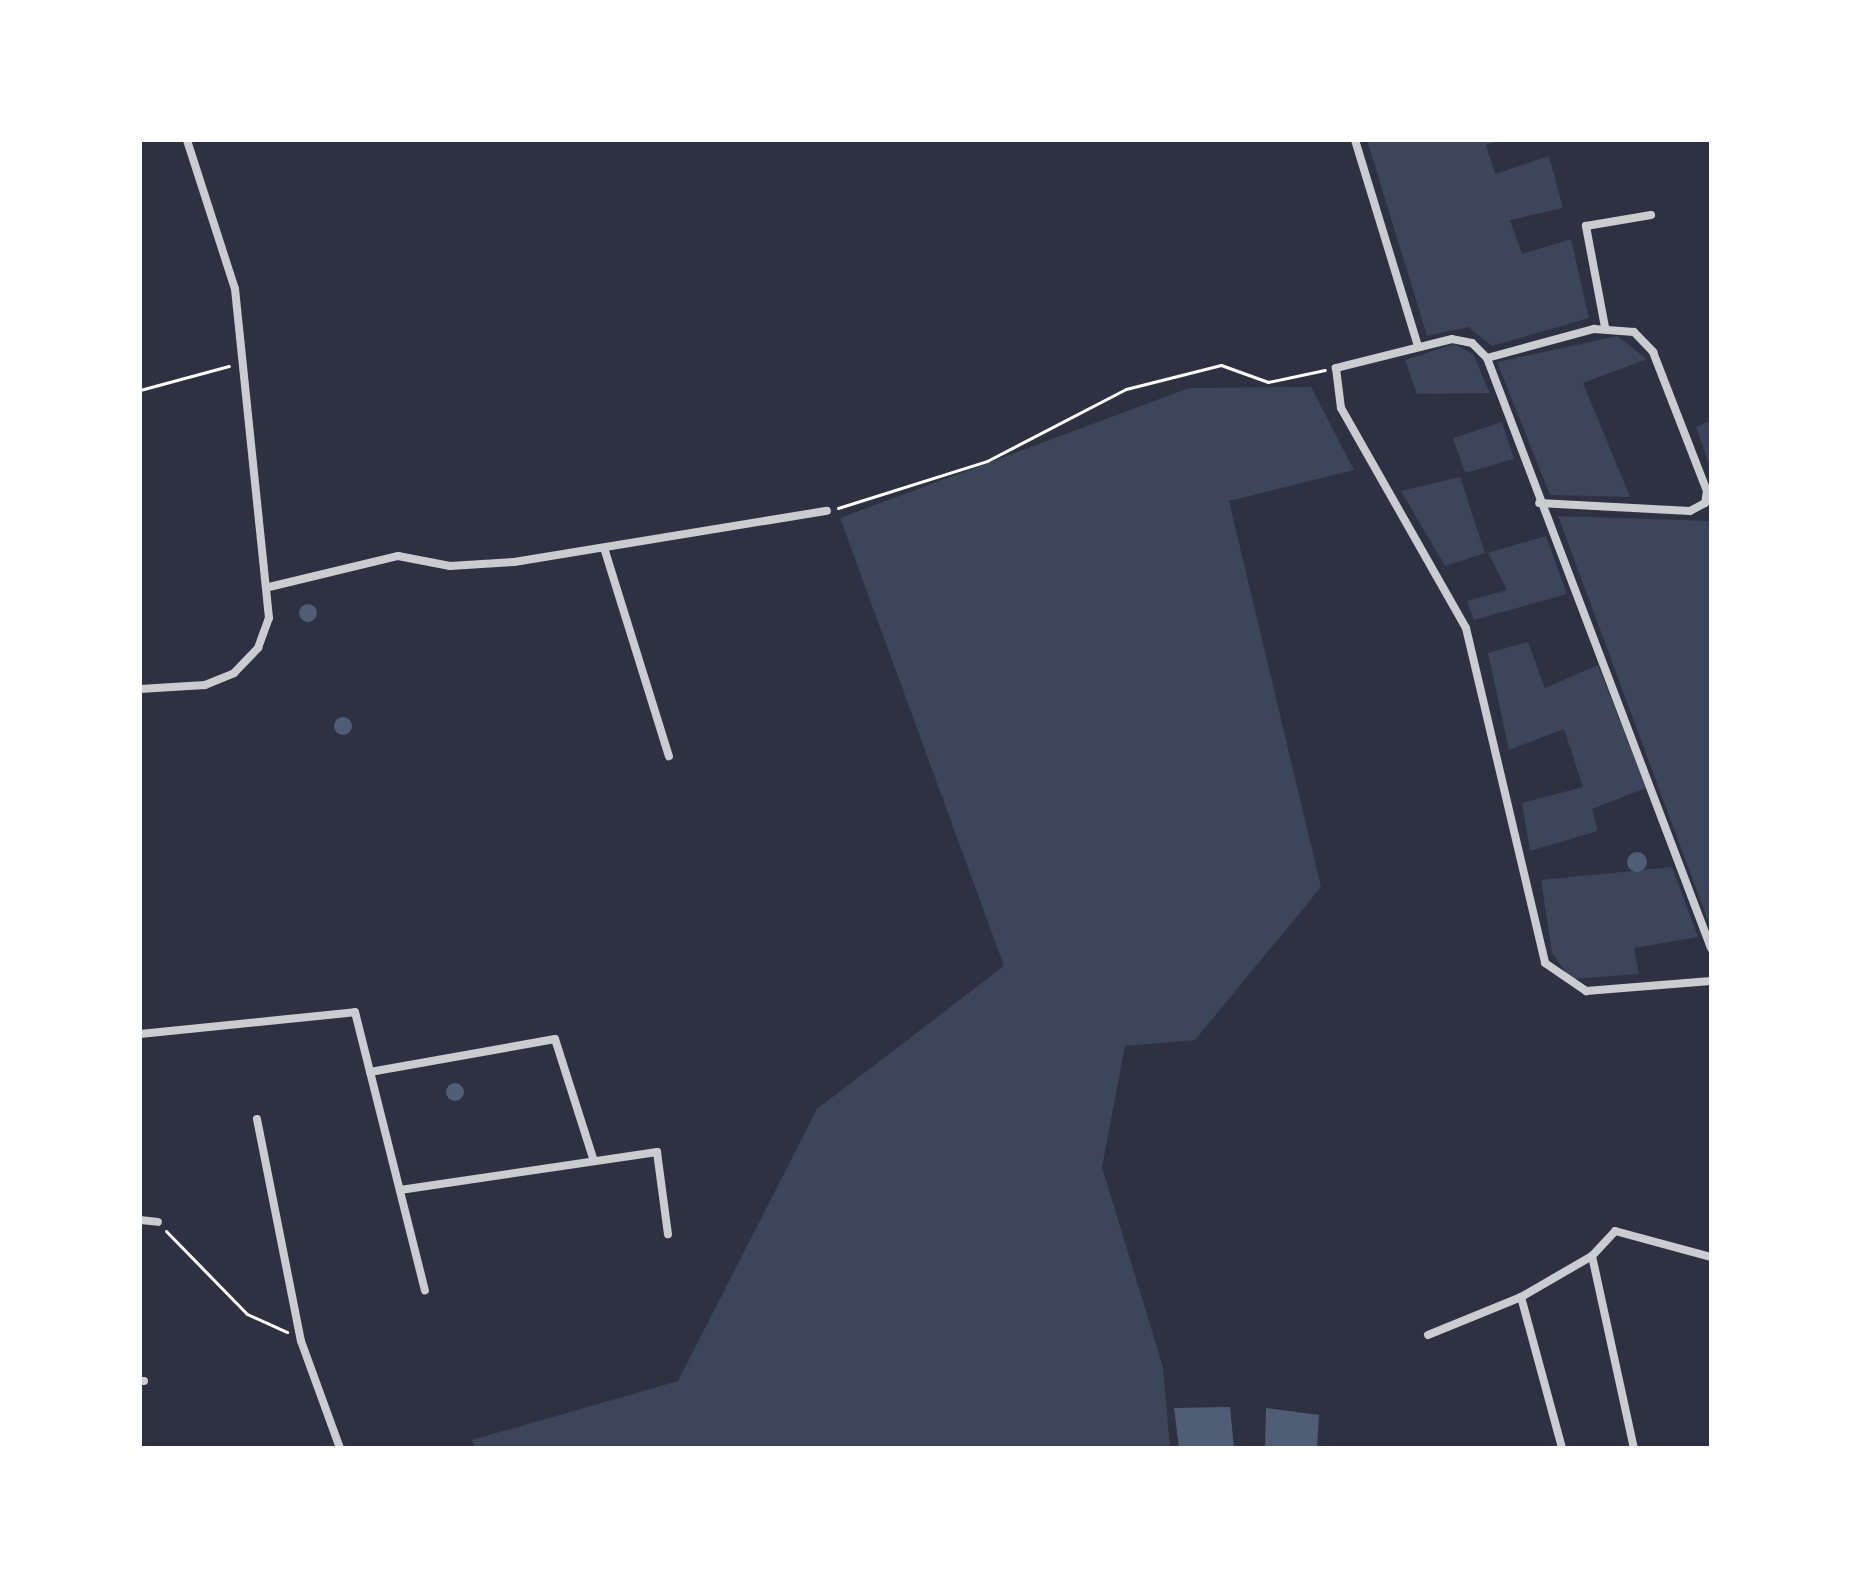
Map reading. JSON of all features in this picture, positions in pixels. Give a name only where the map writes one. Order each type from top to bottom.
[{"type":"street","points":[[140,689],[205,685],[249,660],[265,632],[269,587],[235,289],[187,140]]},
{"type":"street","points":[[1355,140],[1418,346]]},
{"type":"street","points":[[1605,327],[1586,226],[1651,215]]},
{"type":"street","points":[[1487,358],[1605,327],[1634,332],[1653,352],[1707,498],[1690,511],[1539,503]]},
{"type":"street","points":[[1711,948],[1539,503],[1487,358],[1463,340],[1418,346],[1336,368],[1341,408],[1466,628],[1545,963],[1586,991],[1711,981]]},
{"type":"street","points":[[269,587],[398,556],[450,566],[605,551],[827,511]]},
{"type":"street","points":[[605,551],[669,756]]},
{"type":"street","points":[[140,1034],[355,1012],[425,1290]]},
{"type":"street","points":[[370,1072],[555,1039],[594,1161]]},
{"type":"street","points":[[257,1119],[300,1337],[340,1448]]},
{"type":"street","points":[[400,1190],[657,1152],[668,1234]]},
{"type":"street","points":[[140,1220],[158,1222]]},
{"type":"street","points":[[1428,1335],[1521,1297],[1592,1256],[1615,1231],[1711,1257]]},
{"type":"street","points":[[1592,1256],[1634,1448]]},
{"type":"street","points":[[1521,1297],[1562,1448]]},
{"type":"path","points":[[140,390],[245,362]]},
{"type":"path","points":[[827,511],[987,461],[1126,389],[1221,365],[1268,382],[1336,368]]},
{"type":"path","points":[[158,1222],[247,1314],[300,1337]]},
{"type":"shaded area","points":[[1367,140],[1503,140],[1486,145],[1495,174],[1549,156],[1563,208],[1510,220],[1522,254],[1571,239],[1589,318],[1492,346],[1468,327],[1427,336]]},
{"type":"shaded area","points":[[1617,336],[1647,359],[1583,383],[1630,497],[1550,495],[1497,362]]},
{"type":"shaded area","points":[[1454,344],[1473,354],[1490,393],[1417,394],[1405,360]]},
{"type":"shaded area","points":[[1311,387],[1354,470],[1229,501],[1321,887],[1195,1040],[1125,1046],[1102,1167],[1163,1367],[1170,1448],[475,1448],[472,1440],[678,1381],[817,1109],[1004,966],[840,518],[1189,388]]},
{"type":"shaded area","points":[[1711,420],[1711,470],[1696,427]]},
{"type":"shaded area","points":[[1502,422],[1514,459],[1465,473],[1453,438]]},
{"type":"shaded area","points":[[1460,477],[1485,553],[1445,566],[1401,491]]},
{"type":"shaded area","points":[[1558,516],[1711,521],[1711,929]]},
{"type":"shaded area","points":[[1546,536],[1567,594],[1474,620],[1467,601],[1507,590],[1488,553]]},
{"type":"shaded area","points":[[308,604],[317,613],[308,622],[299,613]]},
{"type":"shaded area","points":[[1528,642],[1545,688],[1598,665],[1646,788],[1592,809],[1598,831],[1530,851],[1522,803],[1583,787],[1564,729],[1509,750],[1488,653]]},
{"type":"shaded area","points":[[343,717],[352,726],[343,735],[334,726]]},
{"type":"shaded area","points":[[1637,852],[1644,855],[1647,862],[1644,869],[1637,872],[1630,869],[1627,862],[1630,855]]},
{"type":"shaded area","points":[[1672,867],[1698,937],[1634,948],[1639,974],[1571,979],[1552,953],[1541,880]]},
{"type":"shaded area","points":[[455,1083],[464,1092],[455,1101],[446,1092]]},
{"type":"shaded area","points":[[1230,1407],[1234,1448],[1179,1448],[1174,1408]]},
{"type":"shaded area","points":[[1266,1408],[1319,1415],[1317,1448],[1265,1448]]}]
